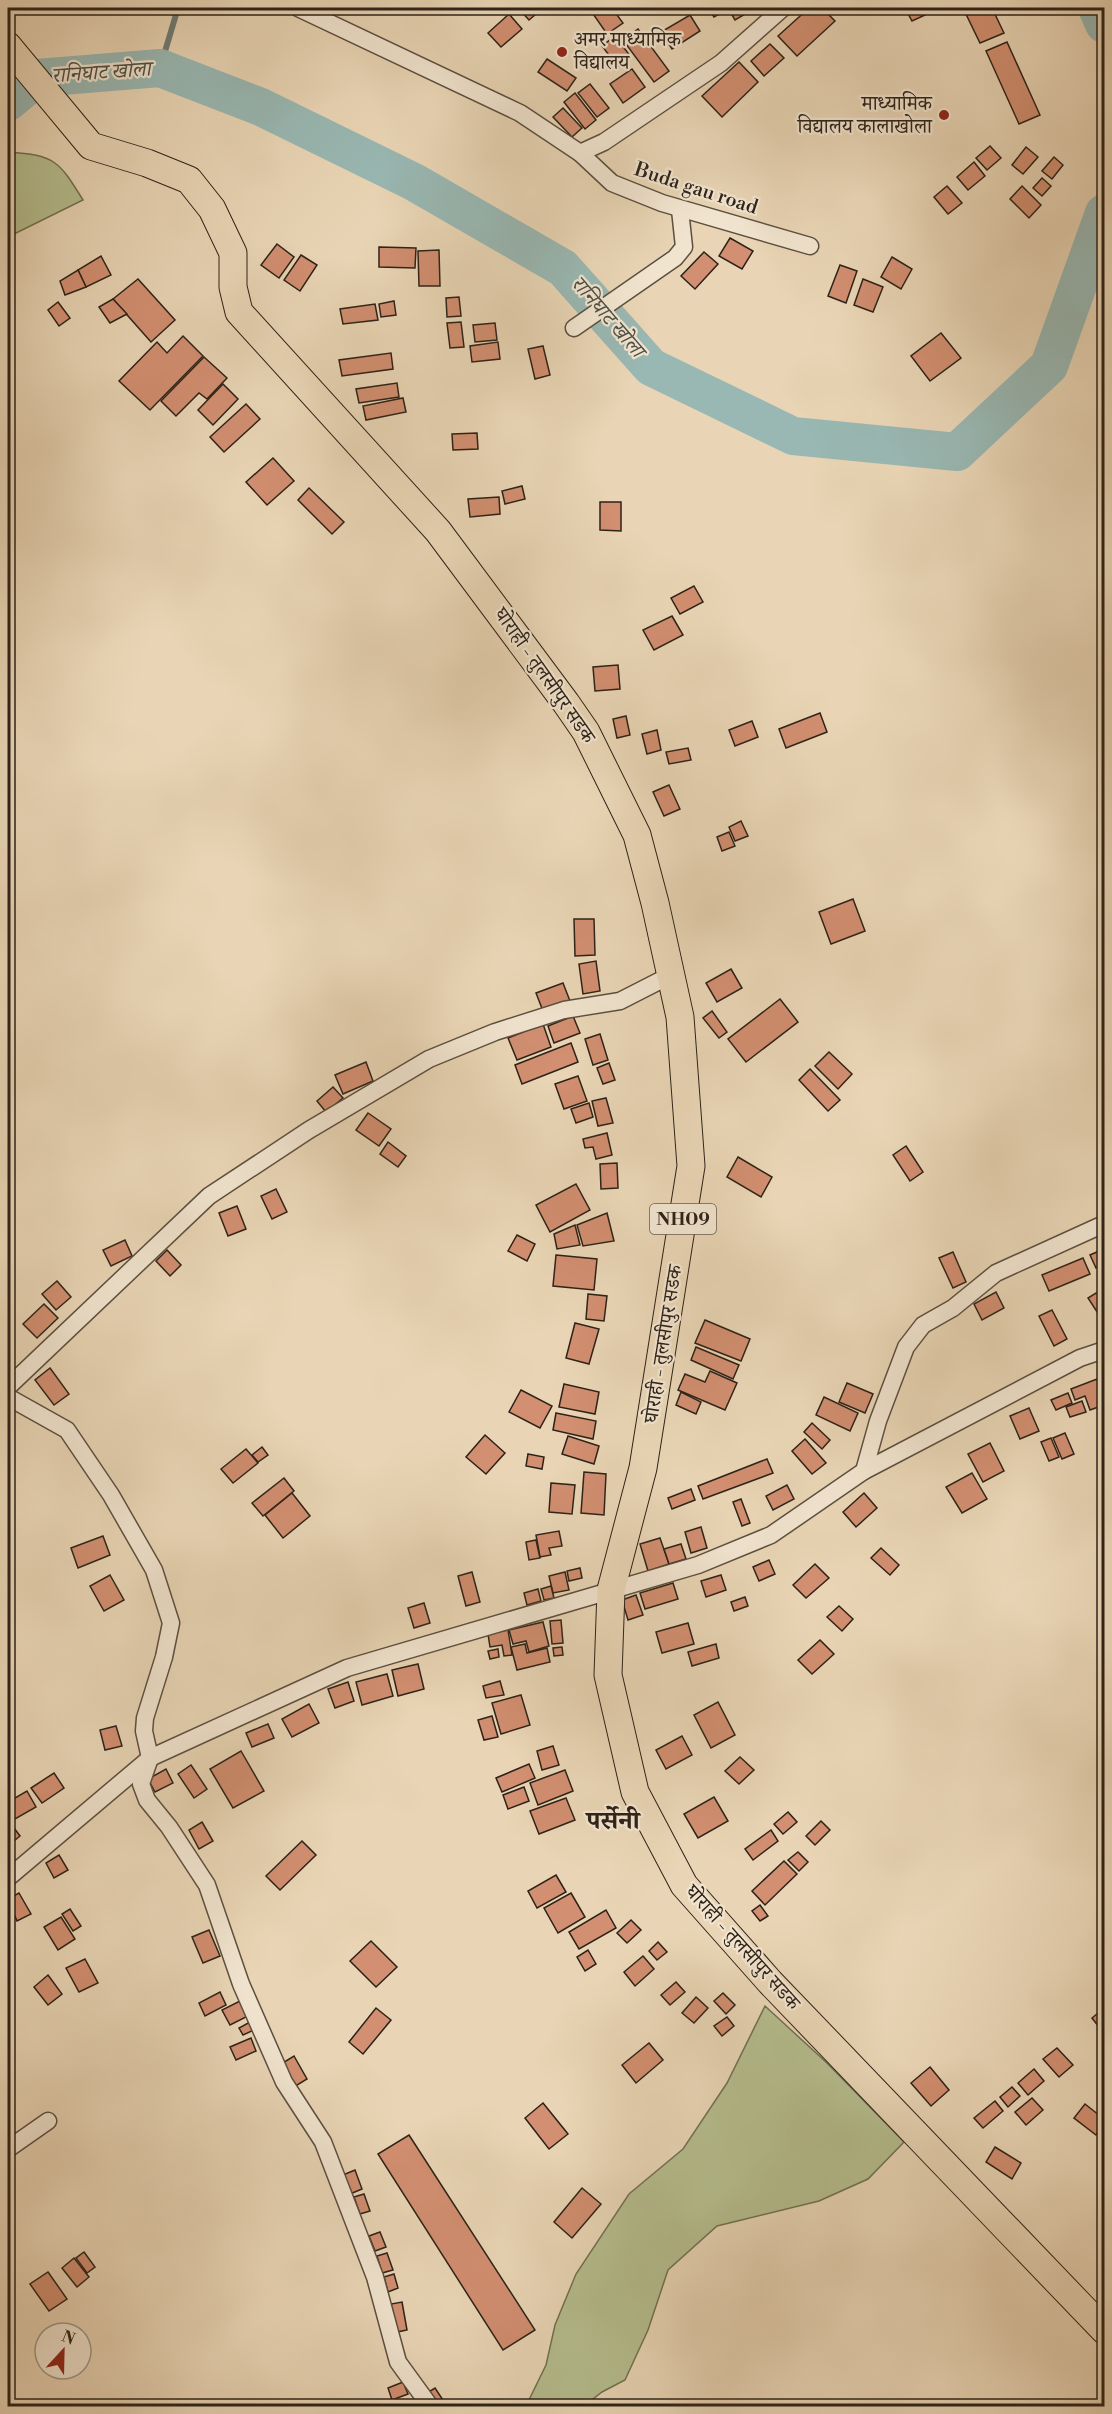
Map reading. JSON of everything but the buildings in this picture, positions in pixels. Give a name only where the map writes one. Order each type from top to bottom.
[{"type":"main road","name":"घोराही - तुलसीपुर सडक","points":[[8,46],[91,146],[147,163],[189,180],[212,209],[233,253],[233,287],[239,312],[438,531],[586,732],[637,835],[655,903],[669,976],[680,1017],[692,1166],[643,1468],[611,1590],[608,1675],[634,1792],[684,1885],[770,1982],[1104,2330]]},
{"type":"street","name":"Buda gau road","points":[[298,8],[520,113],[580,153],[612,183],[680,210],[810,246]]},
{"type":"street","points":[[580,153],[604,142],[721,63],[783,8]]},
{"type":"street","points":[[574,328],[675,258],[684,247],[680,210]]},
{"type":"street","points":[[8,1387],[209,1196],[309,1130],[429,1059],[495,1032],[564,1010],[620,1001],[669,976]]},
{"type":"street","points":[[864,1472],[878,1421],[906,1347],[923,1325],[952,1308],[996,1273],[1104,1224]]},
{"type":"street","points":[[8,1878],[150,1758],[347,1668],[698,1565],[771,1535],[864,1472],[1080,1358],[1104,1350]]},
{"type":"street","points":[[8,1397],[67,1430],[111,1495],[154,1570],[171,1623],[164,1657],[145,1718],[144,1731],[150,1758],[141,1784],[147,1800],[170,1827],[207,1885],[241,1984],[284,2082],[323,2142],[375,2277],[398,2362],[430,2406]]},
{"type":"street","points":[[8,2149],[48,2121]]},
{"type":"green space","points":[[8,152],[36,155],[54,162],[68,176],[83,200],[8,237]]},
{"type":"green space","points":[[765,2006],[827,2063],[904,2142],[868,2179],[819,2201],[717,2226],[668,2270],[648,2330],[625,2380],[602,2392],[584,2406],[526,2406],[546,2365],[555,2325],[576,2274],[629,2194],[683,2149],[727,2083]]},
{"type":"waterway","points":[[160,68],[178,8]]},
{"type":"waterway","name":"रानिघाट खोला","points":[[1097,8],[1104,24]]},
{"type":"waterway","name":"रानिघाट खोला","points":[[8,102],[37,78],[160,68],[261,107],[414,182],[563,268],[651,367],[793,436],[957,452],[1049,366],[1104,213]]},
{"type":"place","name":"अमर माध्यामिक विद्यालय","points":[[562,52]]},
{"type":"place","name":"माध्यामिक विद्यालय कालाखोला","points":[[944,115]]},
{"type":"district","name":"पर्सेनी","points":[[613,1821]]}]
